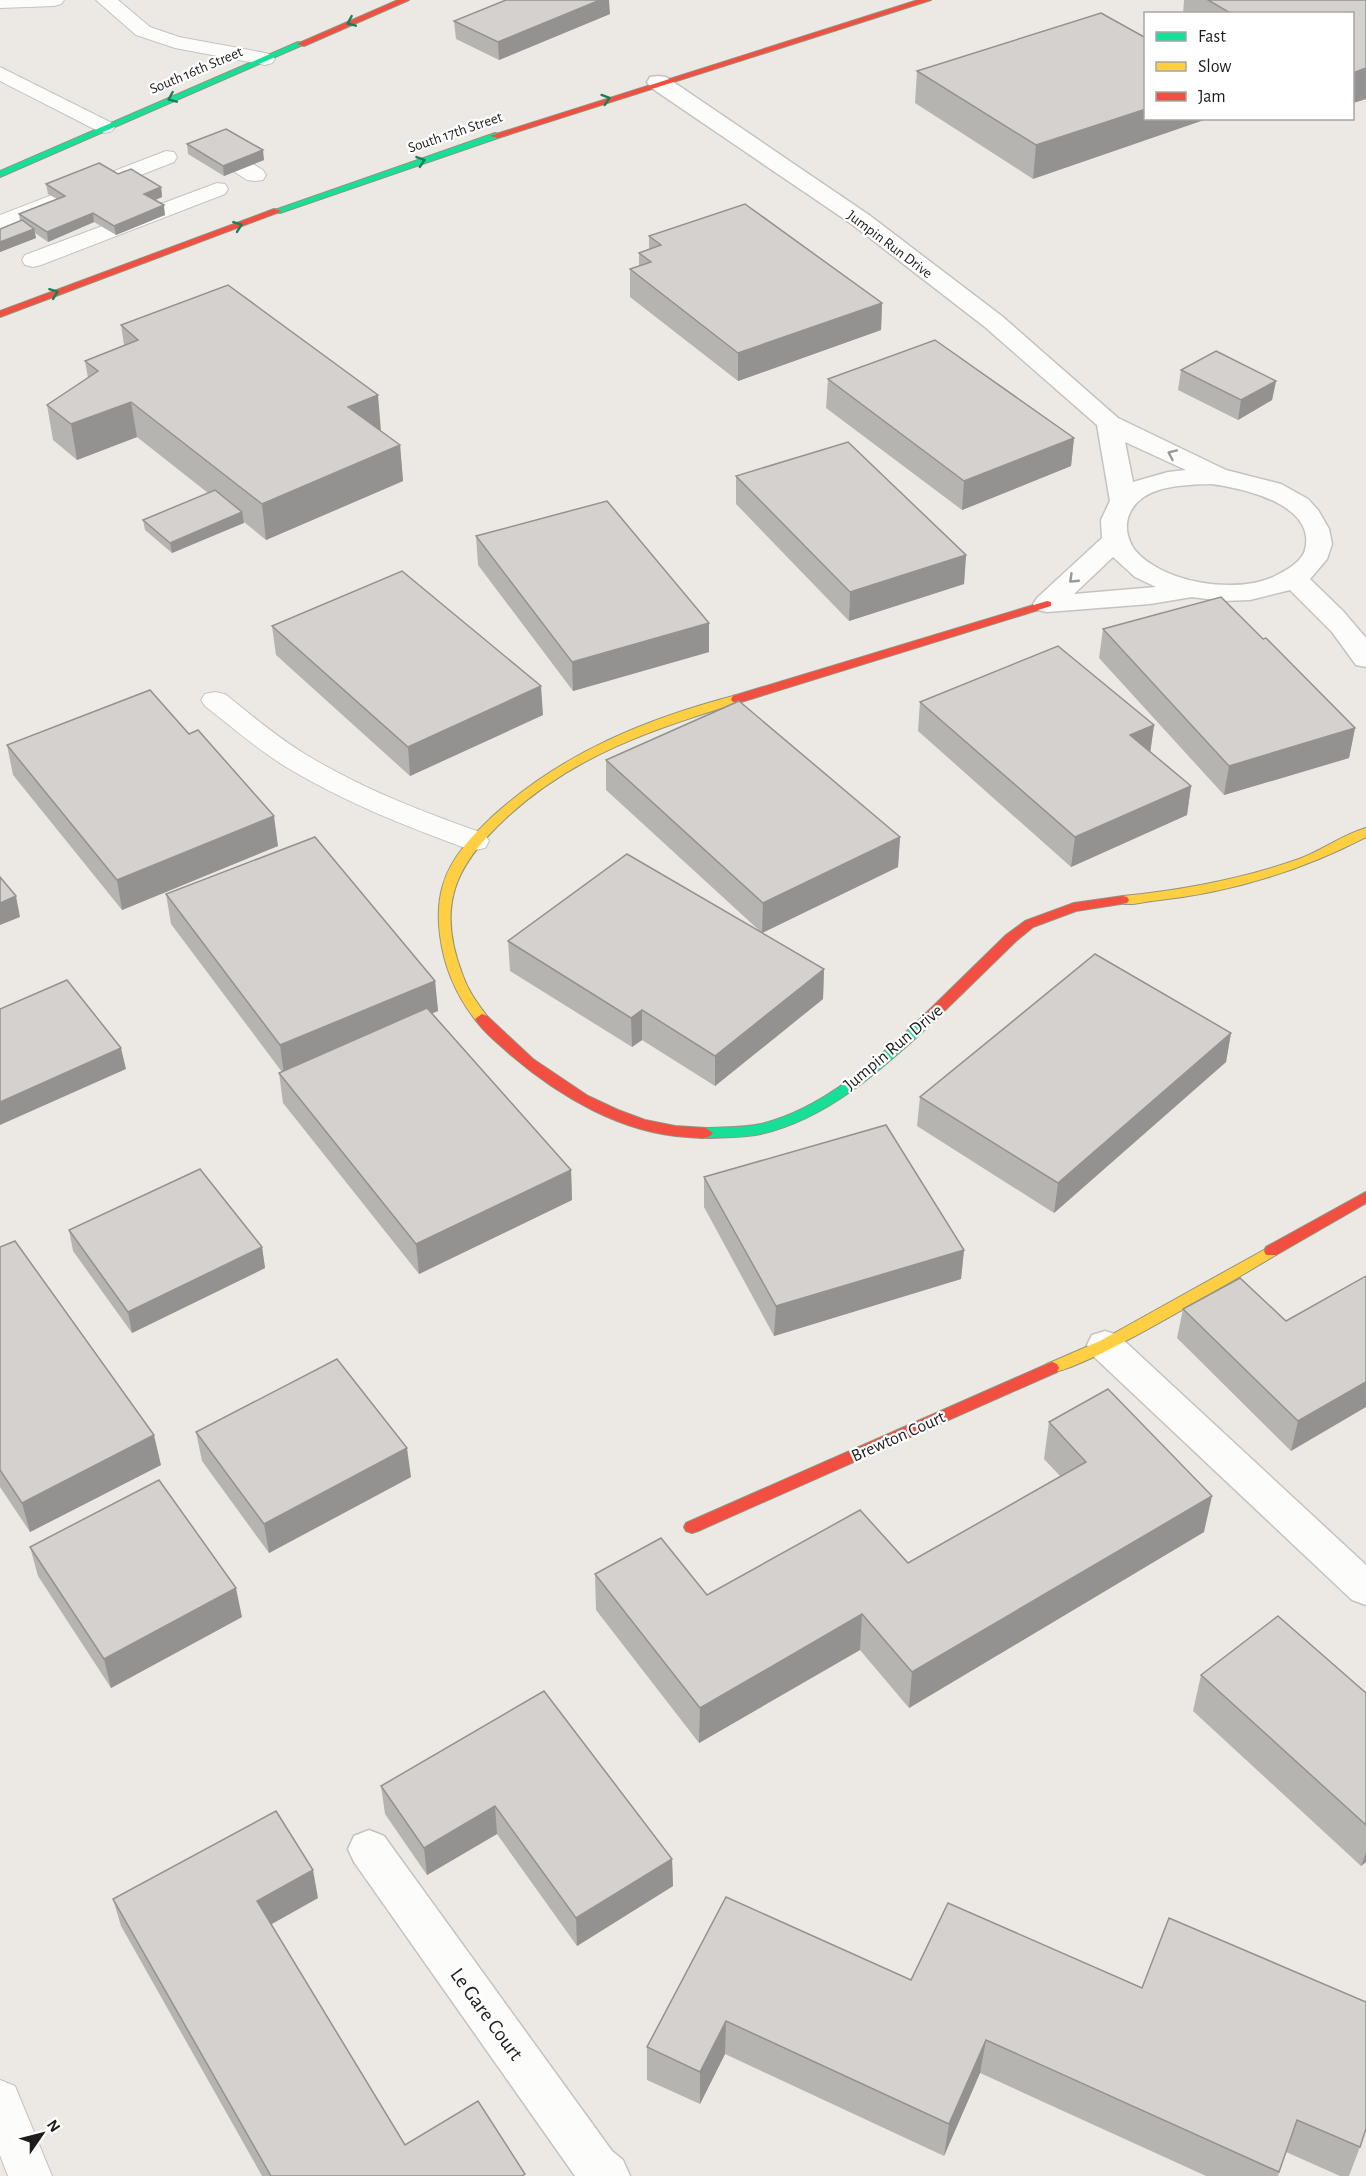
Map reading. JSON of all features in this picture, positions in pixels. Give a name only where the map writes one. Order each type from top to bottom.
[{"type":"street","name":"South 16th Street","points":[[0,174],[405,0]]},
{"type":"street","name":"South 17th Street","points":[[0,314],[376,176],[658,82],[927,0]]},
{"type":"street","name":"Jumpin Run Drive","points":[[658,82],[861,220],[994,322],[1109,423],[1144,442],[1225,478]]},
{"type":"street","points":[[1109,423],[1123,501],[1116,513],[1113,527],[1116,540]]},
{"type":"street","name":"Jumpin Run Drive","points":[[1047,604],[1116,540],[1127,557],[1144,571],[1166,582],[1220,593],[1248,592],[1273,587],[1294,579],[1309,567],[1318,553],[1320,538],[1314,522],[1302,508],[1283,495],[1262,486],[1225,478],[1185,477],[1161,481],[1141,489],[1123,501]]},
{"type":"street","points":[[1294,579],[1322,604],[1356,643],[1366,659]]},
{"type":"street","name":"Jumpin Run Drive","points":[[1192,589],[1150,596],[1047,604],[651,726],[587,753],[541,779],[504,811],[475,841],[449,880],[445,912],[446,938],[454,971],[464,994],[496,1033],[531,1063],[570,1090],[615,1114],[646,1125],[690,1133],[763,1128],[804,1113],[857,1081],[923,1024],[1009,940],[1036,920],[1071,907],[1105,901],[1175,895],[1237,883],[1310,859],[1366,832]]},
{"type":"street","name":"Brewton Court","points":[[692,1527],[1105,1345],[1366,1197]]},
{"type":"street","points":[[1105,1345],[1366,1589]]},
{"type":"street","name":"Le Gare Court","points":[[369,1849],[596,2167],[607,2176]]},
{"type":"lane","points":[[0,2],[54,0]]},
{"type":"lane","points":[[106,0],[143,31],[175,42],[265,59]]},
{"type":"lane","points":[[0,73],[105,127]]},
{"type":"lane","points":[[0,91],[20,83]]},
{"type":"lane","points":[[201,141],[255,175]]},
{"type":"lane","points":[[0,223],[166,157]]},
{"type":"lane","points":[[33,260],[217,189]]},
{"type":"lane","points":[[215,700],[273,745],[323,777],[417,820],[475,841]]},
{"type":"lane","points":[[0,2100],[30,2176]]},
{"type":"building","points":[[506,0],[600,0],[498,42],[454,21]]},
{"type":"building","points":[[1208,0],[1366,0],[1366,68],[1354,73],[1354,12],[1229,12]]},
{"type":"building","points":[[1101,13],[1144,37],[1144,110],[1036,145],[917,71]]},
{"type":"building","points":[[226,129],[263,150],[223,166],[187,144]]},
{"type":"building","points":[[99,163],[118,174],[131,169],[161,187],[144,194],[164,205],[114,226],[93,213],[47,232],[19,214],[65,196],[46,184]]},
{"type":"building","points":[[745,204],[882,303],[738,353],[630,269],[651,262],[639,253],[661,245],[649,236]]},
{"type":"building","points":[[22,220],[34,229],[0,242],[0,229]]},
{"type":"building","points":[[228,285],[378,395],[348,407],[400,445],[262,504],[131,402],[71,424],[47,405],[98,371],[85,361],[138,340],[121,325]]},
{"type":"building","points":[[935,340],[1074,438],[964,481],[828,379]]},
{"type":"building","points":[[1216,351],[1276,381],[1241,400],[1181,370]]},
{"type":"building","points":[[848,442],[966,555],[850,592],[736,476]]},
{"type":"building","points":[[215,490],[242,512],[170,543],[143,520]]},
{"type":"building","points":[[607,501],[709,623],[572,662],[476,536]]},
{"type":"building","points":[[402,571],[541,686],[408,747],[272,626]]},
{"type":"building","points":[[1221,597],[1263,639],[1266,638],[1355,728],[1229,766],[1103,629]]},
{"type":"building","points":[[1058,646],[1154,725],[1130,735],[1191,786],[1075,837],[920,702]]},
{"type":"building","points":[[150,690],[189,734],[198,730],[274,816],[117,880],[7,745]]},
{"type":"building","points":[[739,701],[900,837],[763,903],[606,760]]},
{"type":"building","points":[[315,837],[435,981],[280,1045],[166,894]]},
{"type":"building","points":[[627,854],[824,969],[715,1056],[642,1010],[631,1018],[508,941]]},
{"type":"building","points":[[0,877],[16,896],[0,903]]},
{"type":"building","points":[[1095,954],[1231,1033],[1058,1183],[920,1097]]},
{"type":"building","points":[[67,980],[121,1048],[0,1102],[0,1009]]},
{"type":"building","points":[[427,1008],[571,1170],[416,1244],[279,1073]]},
{"type":"building","points":[[886,1125],[964,1250],[776,1306],[704,1177]]},
{"type":"building","points":[[200,1169],[262,1247],[128,1312],[69,1230]]},
{"type":"building","points":[[15,1241],[154,1435],[22,1503],[0,1470],[0,1247]]},
{"type":"building","points":[[1366,1276],[1366,1382],[1298,1421],[1183,1309],[1240,1278],[1286,1321]]},
{"type":"building","points":[[337,1359],[407,1448],[264,1524],[196,1432]]},
{"type":"building","points":[[1108,1389],[1212,1496],[912,1672],[862,1614],[700,1708],[595,1574],[661,1538],[707,1595],[860,1510],[908,1563],[1086,1462],[1049,1422]]},
{"type":"building","points":[[159,1480],[236,1588],[104,1659],[30,1547]]},
{"type":"building","points":[[1278,1616],[1366,1693],[1366,1825],[1201,1675]]},
{"type":"building","points":[[544,1691],[672,1859],[576,1918],[495,1806],[424,1848],[381,1786]]},
{"type":"building","points":[[276,1811],[313,1870],[257,1901],[405,2145],[478,2101],[525,2174],[522,2176],[271,2176],[113,1899]]},
{"type":"building","points":[[726,1897],[911,1980],[948,1903],[1142,1988],[1169,1918],[1366,2002],[1366,2129],[1360,2147],[1297,2120],[1279,2172],[986,2040],[949,2124],[726,2021],[700,2072],[647,2047]]},
{"type":"traffic: fast","points":[[0,174],[301,44]]},
{"type":"traffic: fast","points":[[277,211],[495,136]]},
{"type":"traffic: fast","points":[[706,1133],[758,1130],[810,1110],[871,1070],[925,1022]]},
{"type":"traffic: slow","points":[[482,1019],[468,1000],[457,978],[446,932],[445,914],[449,884],[469,848],[520,799],[548,777],[577,760],[637,732],[737,699]]},
{"type":"traffic: slow","points":[[1123,900],[1155,897],[1248,880],[1308,860],[1366,832]]},
{"type":"traffic: slow","points":[[1052,1368],[1105,1345],[1271,1251]]},
{"type":"traffic: jam","points":[[301,44],[405,0]]},
{"type":"traffic: jam","points":[[495,136],[927,0]]},
{"type":"traffic: jam","points":[[0,314],[277,211]]},
{"type":"traffic: jam","points":[[737,699],[1047,604]]},
{"type":"traffic: jam","points":[[925,1022],[1011,938],[1029,924],[1074,907],[1123,900]]},
{"type":"traffic: jam","points":[[482,1019],[528,1062],[583,1099],[613,1114],[643,1124],[675,1131],[706,1133]]},
{"type":"traffic: jam","points":[[1271,1251],[1366,1197]]},
{"type":"traffic: jam","points":[[692,1527],[1052,1368]]}]
